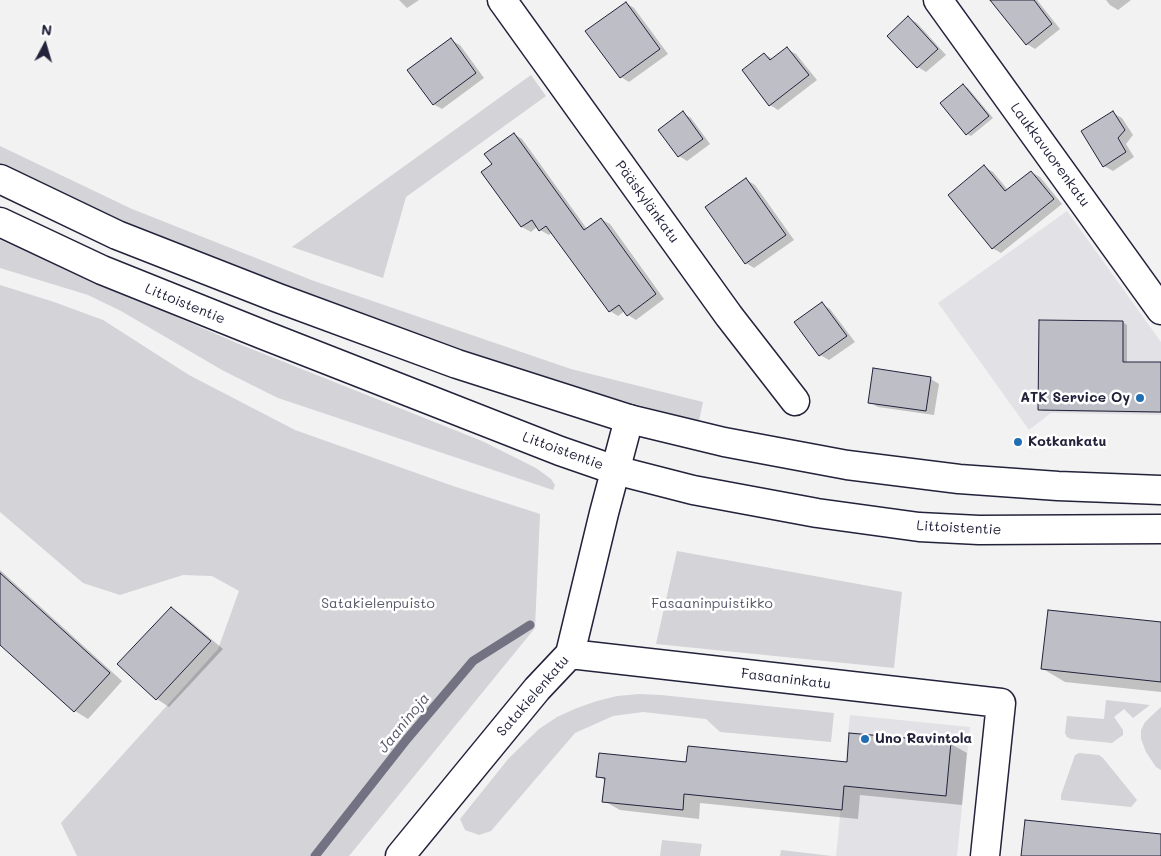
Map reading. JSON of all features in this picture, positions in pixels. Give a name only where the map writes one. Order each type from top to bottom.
[{"type":"main road","name":"Pääskylänkatu","points":[[502,0],[729,316],[795,401]]},
{"type":"main road","name":"Laukkavuorenkatu","points":[[938,0],[1161,310]]},
{"type":"main road","points":[[0,180],[117,235],[278,298],[457,364],[629,420],[724,442],[847,466],[959,479],[1058,486],[1161,490]]},
{"type":"main road","name":"Littoistentie","points":[[0,222],[102,270],[560,451],[615,470],[693,490],[798,509],[919,526],[979,530],[1161,529]]},
{"type":"main road","name":"Satakielenkatu","points":[[400,856],[537,689],[570,654],[629,420]]},
{"type":"main road","name":"Fasaaninkatu","points":[[570,654],[1002,703],[986,856]]},
{"type":"shaded area","points":[[1067,211],[1161,342],[1161,415],[1051,413],[1029,430],[938,303]]},
{"type":"shaded area","points":[[850,715],[970,727],[957,856],[836,856]]},
{"type":"green space","points":[[531,75],[546,96],[406,197],[383,278],[292,247]]},
{"type":"green space","points":[[0,146],[132,209],[314,281],[571,369],[703,402],[699,421],[562,385],[306,294],[125,222],[0,164]]},
{"type":"green space","points":[[0,240],[239,344],[482,441],[536,468],[551,479],[555,485],[553,490],[278,398],[222,370],[121,311],[88,295],[0,268]]},
{"type":"green space","name":"Satakielenpuisto","points":[[0,285],[103,320],[189,375],[295,430],[453,486],[540,514],[535,628],[349,856],[77,856],[61,823],[218,649],[239,591],[212,576],[183,575],[120,595],[83,583],[0,512]]},
{"type":"green space","name":"Fasaaninpuistikko","points":[[677,551],[902,592],[894,668],[656,644]]},
{"type":"green space","points":[[639,694],[834,713],[831,742],[720,732],[706,719],[643,712],[613,716],[575,733],[491,831],[479,835],[465,830],[460,819],[509,758],[539,729],[557,717],[597,701],[617,696]]},
{"type":"green space","points":[[1106,700],[1150,705],[1133,718],[1124,709],[1114,717],[1123,730],[1123,735],[1112,743],[1067,737],[1065,733],[1067,716],[1104,719]]},
{"type":"green space","points":[[1161,707],[1161,770],[1156,767],[1146,752],[1141,739],[1141,730],[1145,722]]},
{"type":"green space","points":[[1079,753],[1099,755],[1103,758],[1137,800],[1131,807],[1061,800],[1075,755]]},
{"type":"green space","points":[[662,840],[702,844],[700,856],[660,856]]},
{"type":"green space","points":[[781,850],[832,856],[780,856]]},
{"type":"building","points":[[990,0],[1034,0],[1052,24],[1026,45]]},
{"type":"building","points":[[626,2],[660,49],[620,78],[585,31]]},
{"type":"building","points":[[908,16],[938,49],[917,68],[887,36]]},
{"type":"building","points":[[451,38],[476,73],[433,105],[407,70]]},
{"type":"building","points":[[787,47],[809,75],[769,106],[742,70],[764,53],[770,60]]},
{"type":"building","points":[[963,84],[989,116],[966,135],[940,103]]},
{"type":"building","points":[[683,111],[703,139],[678,157],[658,130]]},
{"type":"building","points":[[1113,111],[1125,130],[1118,138],[1126,152],[1103,167],[1081,131]]},
{"type":"building","points":[[514,133],[584,230],[601,218],[656,294],[627,316],[619,305],[609,312],[546,226],[539,231],[532,220],[521,227],[481,172],[492,164],[484,154]]},
{"type":"building","points":[[984,165],[1005,191],[1031,171],[1054,199],[992,249],[948,195]]},
{"type":"building","points":[[746,178],[786,235],[745,264],[705,207]]},
{"type":"building","points":[[822,302],[847,336],[819,356],[794,322]]},
{"type":"building","points":[[1039,320],[1123,321],[1123,362],[1161,362],[1161,412],[1038,410]]},
{"type":"building","points":[[873,368],[931,377],[926,411],[868,403]]},
{"type":"building","points":[[0,573],[110,673],[74,712],[0,645]]},
{"type":"building","points":[[171,607],[211,641],[156,700],[117,664]]},
{"type":"building","points":[[1048,610],[1161,622],[1161,682],[1041,669]]},
{"type":"building","points":[[849,733],[951,742],[946,796],[844,786],[842,810],[684,794],[683,810],[602,802],[605,778],[596,777],[599,753],[686,762],[688,746],[847,762]]},
{"type":"building","points":[[1025,820],[1161,834],[1161,856],[1021,856]]},
{"type":"waterway","name":"Jaaninoja","points":[[315,856],[407,739],[473,661],[530,625]]},
{"type":"place","name":"ATK Service Oy","points":[[1140,398]]},
{"type":"place","name":"Kotkankatu","points":[[1018,442]]},
{"type":"place","name":"Uno Ravintola","points":[[865,739]]}]
